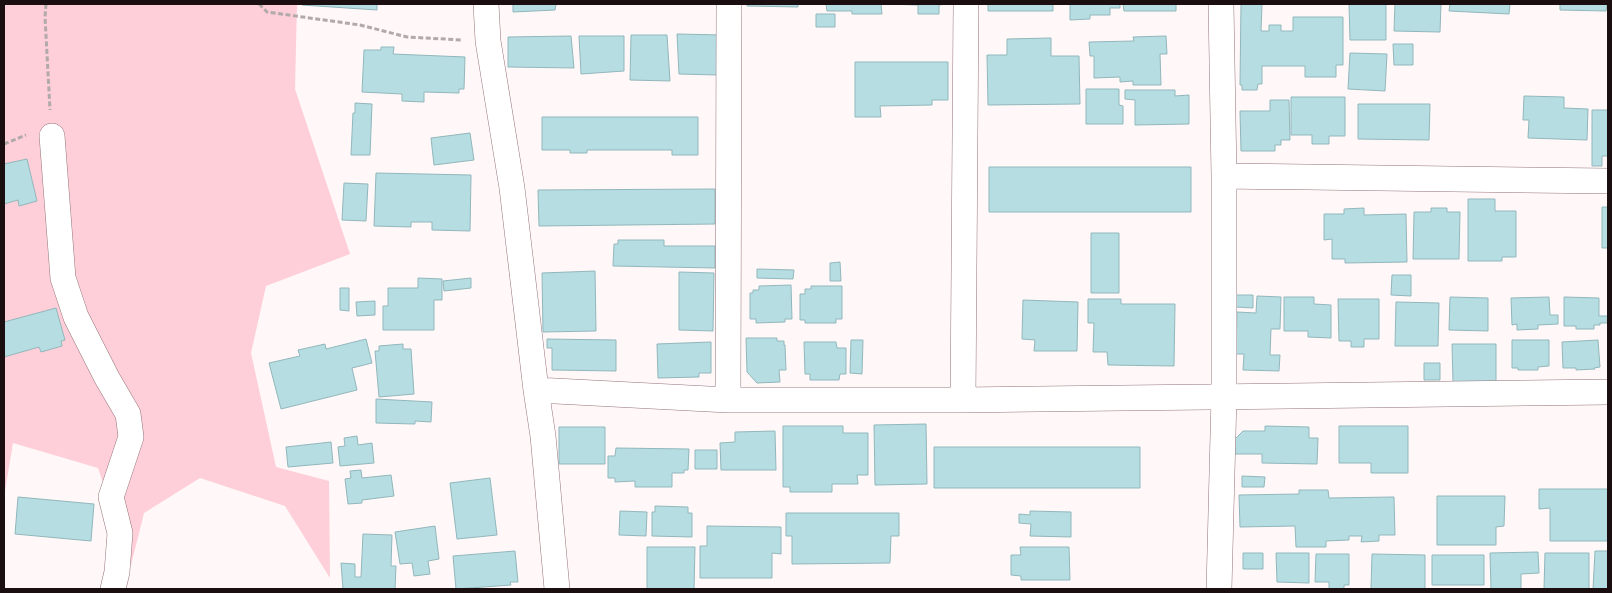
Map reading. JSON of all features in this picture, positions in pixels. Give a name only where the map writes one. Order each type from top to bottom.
[{"type":"street","points":[[486,4],[488,41],[512,188],[543,436],[557,589]]},
{"type":"street","points":[[728,400],[729,4]]},
{"type":"street","points":[[963,400],[966,4]]},
{"type":"street","points":[[1219,589],[1224,396],[1224,176],[1221,4]]},
{"type":"street","points":[[52,136],[63,278],[76,317],[128,414],[131,437],[111,497],[120,533],[117,572],[113,589]]},
{"type":"street","points":[[1224,176],[1608,181]]},
{"type":"street","points":[[536,390],[728,400],[963,400],[1608,392]]},
{"type":"path","points":[[46,4],[45,17],[52,136]]},
{"type":"path","points":[[259,4],[267,12],[360,25],[406,37],[488,41]]},
{"type":"shaded area","points":[[4,4],[297,4],[295,89],[350,254],[266,286],[251,353],[276,467],[329,481],[330,578],[285,506],[200,478],[144,513],[131,565],[98,468],[13,443],[4,497]]},
{"type":"building","points":[[377,4],[377,10],[302,5]]},
{"type":"building","points":[[513,4],[556,4],[555,10],[513,12]]},
{"type":"building","points":[[747,4],[798,4],[798,7],[747,6]]},
{"type":"building","points":[[826,4],[881,4],[882,14],[852,14],[852,11],[827,11]]},
{"type":"building","points":[[884,4],[946,4],[939,5],[939,14],[918,14],[918,5]]},
{"type":"building","points":[[988,4],[1053,4],[1053,11],[988,11]]},
{"type":"building","points":[[1070,4],[1120,4],[1120,8],[1110,8],[1110,15],[1090,15],[1090,19],[1070,20]]},
{"type":"building","points":[[1123,4],[1176,4],[1176,11],[1124,11]]},
{"type":"building","points":[[1241,4],[1262,4],[1261,31],[1269,31],[1269,25],[1281,25],[1281,31],[1293,31],[1293,17],[1343,17],[1343,65],[1336,65],[1336,77],[1305,77],[1305,66],[1262,66],[1262,84],[1258,84],[1257,90],[1242,90],[1242,85],[1240,85]]},
{"type":"building","points":[[1349,4],[1386,4],[1386,40],[1350,40]]},
{"type":"building","points":[[1395,4],[1441,4],[1440,32],[1394,31]]},
{"type":"building","points":[[1450,4],[1510,4],[1509,14],[1449,11]]},
{"type":"building","points":[[1560,4],[1607,4],[1606,11],[1560,10]]},
{"type":"building","points":[[816,14],[835,14],[835,27],[816,27]]},
{"type":"building","points":[[677,34],[722,35],[718,75],[679,74]]},
{"type":"building","points":[[631,35],[667,35],[670,81],[630,80]]},
{"type":"building","points":[[571,36],[574,68],[508,67],[508,37]]},
{"type":"building","points":[[579,36],[624,36],[624,71],[581,74]]},
{"type":"building","points":[[1166,36],[1167,54],[1160,54],[1161,85],[1133,85],[1133,81],[1120,82],[1120,77],[1094,78],[1094,56],[1090,56],[1089,42],[1134,41],[1133,37]]},
{"type":"building","points":[[1051,38],[1051,56],[1079,56],[1080,104],[988,105],[987,55],[1007,55],[1007,39]]},
{"type":"building","points":[[1393,44],[1413,44],[1413,65],[1394,65]]},
{"type":"building","points":[[381,47],[394,47],[393,54],[465,57],[464,89],[459,89],[459,93],[424,92],[424,102],[402,101],[402,94],[362,92],[364,50],[381,50]]},
{"type":"building","points":[[1350,53],[1387,54],[1385,91],[1348,89]]},
{"type":"building","points":[[855,62],[948,62],[948,100],[932,100],[932,105],[880,106],[881,117],[855,117]]},
{"type":"building","points":[[1086,89],[1119,89],[1119,105],[1123,106],[1123,124],[1086,124]]},
{"type":"building","points":[[1125,90],[1175,90],[1175,96],[1189,95],[1189,124],[1135,125],[1135,100],[1125,99]]},
{"type":"building","points":[[1524,96],[1564,97],[1564,108],[1588,109],[1587,140],[1528,138],[1529,120],[1523,120]]},
{"type":"building","points":[[1291,97],[1345,97],[1345,136],[1329,136],[1329,144],[1312,144],[1312,135],[1291,135]]},
{"type":"building","points":[[1270,100],[1289,100],[1290,140],[1281,140],[1281,145],[1275,145],[1275,151],[1241,151],[1240,111],[1270,111]]},
{"type":"building","points":[[355,103],[372,104],[370,155],[351,155]]},
{"type":"building","points":[[1358,104],[1430,104],[1429,140],[1358,139]]},
{"type":"building","points":[[1592,110],[1608,110],[1608,156],[1602,156],[1602,166],[1592,166]]},
{"type":"building","points":[[542,117],[698,117],[698,155],[672,155],[672,150],[587,150],[587,153],[570,153],[570,150],[542,150]]},
{"type":"building","points":[[470,133],[474,160],[434,165],[431,138]]},
{"type":"building","points":[[27,159],[37,201],[19,206],[18,200],[4,204],[4,164]]},
{"type":"building","points":[[989,167],[1191,167],[1191,212],[989,212]]},
{"type":"building","points":[[376,173],[471,175],[470,231],[432,230],[432,222],[411,222],[411,227],[374,226]]},
{"type":"building","points":[[344,183],[368,184],[366,221],[342,220]]},
{"type":"building","points":[[715,189],[715,224],[539,226],[538,190]]},
{"type":"building","points":[[1468,199],[1495,199],[1495,211],[1516,211],[1516,257],[1502,257],[1502,261],[1468,261]]},
{"type":"building","points":[[1602,207],[1608,207],[1608,248],[1602,248]]},
{"type":"building","points":[[1364,208],[1364,215],[1406,214],[1407,262],[1345,263],[1345,259],[1332,259],[1332,239],[1324,240],[1324,214],[1344,214],[1344,209]]},
{"type":"building","points":[[1431,208],[1447,208],[1447,212],[1460,212],[1459,259],[1413,259],[1414,212],[1431,212]]},
{"type":"building","points":[[1091,233],[1119,233],[1119,293],[1091,293]]},
{"type":"building","points":[[618,240],[664,240],[664,246],[715,246],[715,268],[613,266],[614,244],[618,244]]},
{"type":"building","points":[[840,262],[841,281],[830,281],[830,263]]},
{"type":"building","points":[[757,269],[794,270],[793,279],[757,278]]},
{"type":"building","points":[[595,271],[596,331],[543,332],[542,273]]},
{"type":"building","points":[[679,272],[714,273],[713,331],[679,330]]},
{"type":"building","points":[[1392,275],[1411,275],[1411,296],[1391,295]]},
{"type":"building","points":[[418,278],[442,279],[442,300],[434,300],[434,330],[383,330],[383,306],[388,306],[388,288],[418,288]]},
{"type":"building","points":[[471,278],[471,288],[444,291],[443,281]]},
{"type":"building","points":[[791,285],[792,319],[785,319],[785,322],[756,323],[756,319],[750,319],[750,293],[753,293],[753,290],[759,290],[759,286]]},
{"type":"building","points":[[811,286],[842,286],[842,319],[836,319],[836,323],[805,323],[805,320],[800,320],[800,294],[805,294],[805,289],[811,289]]},
{"type":"building","points":[[340,288],[349,288],[349,311],[340,310]]},
{"type":"building","points":[[1236,295],[1253,295],[1253,308],[1236,307]]},
{"type":"building","points":[[1257,296],[1281,297],[1280,329],[1271,329],[1270,355],[1280,355],[1279,371],[1243,370],[1244,354],[1236,354],[1237,312],[1256,313]]},
{"type":"building","points":[[1284,297],[1314,297],[1314,304],[1331,305],[1331,338],[1308,337],[1308,331],[1284,331]]},
{"type":"building","points":[[1450,297],[1488,298],[1488,331],[1449,330]]},
{"type":"building","points":[[1549,297],[1550,315],[1558,315],[1558,324],[1538,325],[1538,329],[1517,330],[1517,324],[1512,325],[1511,298]]},
{"type":"building","points":[[1564,297],[1599,298],[1599,316],[1608,316],[1608,323],[1594,325],[1594,329],[1576,329],[1576,326],[1564,326]]},
{"type":"building","points":[[1088,299],[1121,299],[1121,304],[1175,304],[1174,366],[1108,365],[1107,352],[1093,352],[1094,323],[1088,323]]},
{"type":"building","points":[[1338,299],[1379,299],[1379,339],[1364,339],[1364,347],[1351,347],[1351,341],[1339,341]]},
{"type":"building","points":[[1023,300],[1078,302],[1077,351],[1034,351],[1035,340],[1022,339]]},
{"type":"building","points":[[375,301],[375,315],[357,316],[356,302]]},
{"type":"building","points":[[1396,302],[1439,303],[1438,346],[1395,346]]},
{"type":"building","points":[[56,308],[65,340],[61,341],[62,346],[41,352],[39,347],[4,357],[4,322]]},
{"type":"building","points":[[746,338],[777,338],[777,341],[784,341],[786,370],[779,370],[780,382],[757,383],[747,372]]},
{"type":"building","points":[[366,339],[372,363],[352,368],[357,390],[281,409],[269,363],[300,356],[298,350],[325,344],[326,349]]},
{"type":"building","points":[[547,339],[616,340],[616,371],[552,370],[552,348],[547,348]]},
{"type":"building","points":[[851,340],[863,340],[862,374],[850,373]]},
{"type":"building","points":[[1512,340],[1549,340],[1549,366],[1538,367],[1538,370],[1518,370],[1518,368],[1512,368]]},
{"type":"building","points":[[1598,340],[1600,367],[1576,370],[1576,368],[1563,368],[1562,342]]},
{"type":"building","points":[[711,342],[711,373],[699,373],[699,377],[658,378],[657,344]]},
{"type":"building","points":[[804,342],[836,342],[837,348],[846,348],[846,374],[840,374],[839,380],[810,380],[810,374],[805,374]]},
{"type":"building","points":[[403,344],[403,349],[411,349],[414,394],[379,397],[375,351],[379,351],[379,346]]},
{"type":"building","points":[[1452,344],[1496,344],[1496,382],[1453,382]]},
{"type":"building","points":[[1424,363],[1440,363],[1440,380],[1424,380]]},
{"type":"building","points":[[376,399],[432,402],[431,422],[415,421],[415,424],[376,423]]},
{"type":"building","points":[[926,424],[927,484],[875,485],[874,425]]},
{"type":"building","points":[[783,426],[843,426],[843,433],[868,433],[868,475],[857,475],[858,484],[832,484],[832,492],[790,492],[790,487],[783,487]]},
{"type":"building","points":[[1265,426],[1309,427],[1309,438],[1318,438],[1317,464],[1262,463],[1262,454],[1234,454],[1235,439],[1243,431],[1265,431]]},
{"type":"building","points":[[1339,426],[1408,426],[1408,473],[1371,473],[1371,463],[1339,463]]},
{"type":"building","points":[[559,427],[605,427],[605,464],[559,464]]},
{"type":"building","points":[[775,431],[776,470],[721,470],[720,443],[735,442],[735,432]]},
{"type":"building","points":[[357,436],[358,445],[372,443],[374,463],[340,466],[338,447],[345,446],[344,438]]},
{"type":"building","points":[[331,442],[333,463],[288,467],[286,447]]},
{"type":"building","points":[[934,447],[1140,447],[1140,488],[934,488]]},
{"type":"building","points":[[616,448],[689,449],[688,470],[684,470],[684,473],[672,473],[672,487],[635,487],[635,481],[615,482],[615,478],[608,478],[608,456],[615,456]]},
{"type":"building","points":[[695,450],[717,450],[717,469],[695,469]]},
{"type":"building","points":[[361,470],[362,478],[391,475],[394,496],[362,500],[362,503],[348,504],[345,479],[351,478],[350,471]]},
{"type":"building","points":[[1242,476],[1265,477],[1264,487],[1242,487]]},
{"type":"building","points":[[490,478],[497,535],[457,539],[450,483]]},
{"type":"building","points":[[1539,489],[1608,489],[1608,541],[1550,541],[1550,508],[1539,509]]},
{"type":"building","points":[[1299,490],[1328,490],[1329,498],[1394,497],[1395,535],[1379,535],[1379,541],[1361,542],[1362,536],[1349,536],[1349,540],[1326,541],[1326,547],[1296,547],[1295,526],[1240,527],[1239,495],[1299,494]]},
{"type":"building","points":[[1437,496],[1505,496],[1504,526],[1496,527],[1496,545],[1437,545]]},
{"type":"building","points":[[18,497],[94,504],[91,541],[15,534]]},
{"type":"building","points":[[655,506],[688,507],[688,513],[692,513],[692,537],[652,536],[652,512],[655,512]]},
{"type":"building","points":[[620,511],[647,512],[646,536],[619,535]]},
{"type":"building","points":[[1030,511],[1071,512],[1071,537],[1030,536],[1031,524],[1019,523],[1019,514],[1030,515]]},
{"type":"building","points":[[786,513],[899,513],[899,536],[891,536],[890,563],[792,564],[792,536],[786,536]]},
{"type":"building","points":[[435,526],[439,559],[428,561],[430,574],[414,576],[412,563],[400,564],[395,532]]},
{"type":"building","points":[[707,526],[781,527],[781,554],[772,553],[772,578],[700,578],[700,546],[707,546]]},
{"type":"building","points":[[363,534],[392,535],[391,566],[396,566],[395,589],[343,589],[341,563],[355,564],[355,577],[361,577]]},
{"type":"building","points":[[647,547],[695,547],[694,589],[647,589]]},
{"type":"building","points":[[1020,547],[1069,547],[1070,580],[1021,580],[1021,576],[1011,575],[1011,555],[1021,555]]},
{"type":"building","points":[[515,551],[518,582],[510,582],[511,585],[456,589],[453,556]]},
{"type":"building","points":[[1595,551],[1608,551],[1608,589],[1593,589]]},
{"type":"building","points":[[1538,552],[1539,573],[1521,574],[1521,589],[1491,589],[1490,553]]},
{"type":"building","points":[[1243,553],[1263,553],[1263,569],[1243,569]]},
{"type":"building","points":[[1276,553],[1309,553],[1309,583],[1277,582]]},
{"type":"building","points":[[1545,553],[1589,553],[1589,589],[1544,589]]},
{"type":"building","points":[[1316,554],[1349,554],[1349,585],[1344,585],[1344,589],[1329,589],[1329,582],[1315,582]]},
{"type":"building","points":[[1372,554],[1425,555],[1425,589],[1371,589]]},
{"type":"building","points":[[1432,555],[1484,555],[1484,585],[1432,585]]}]
